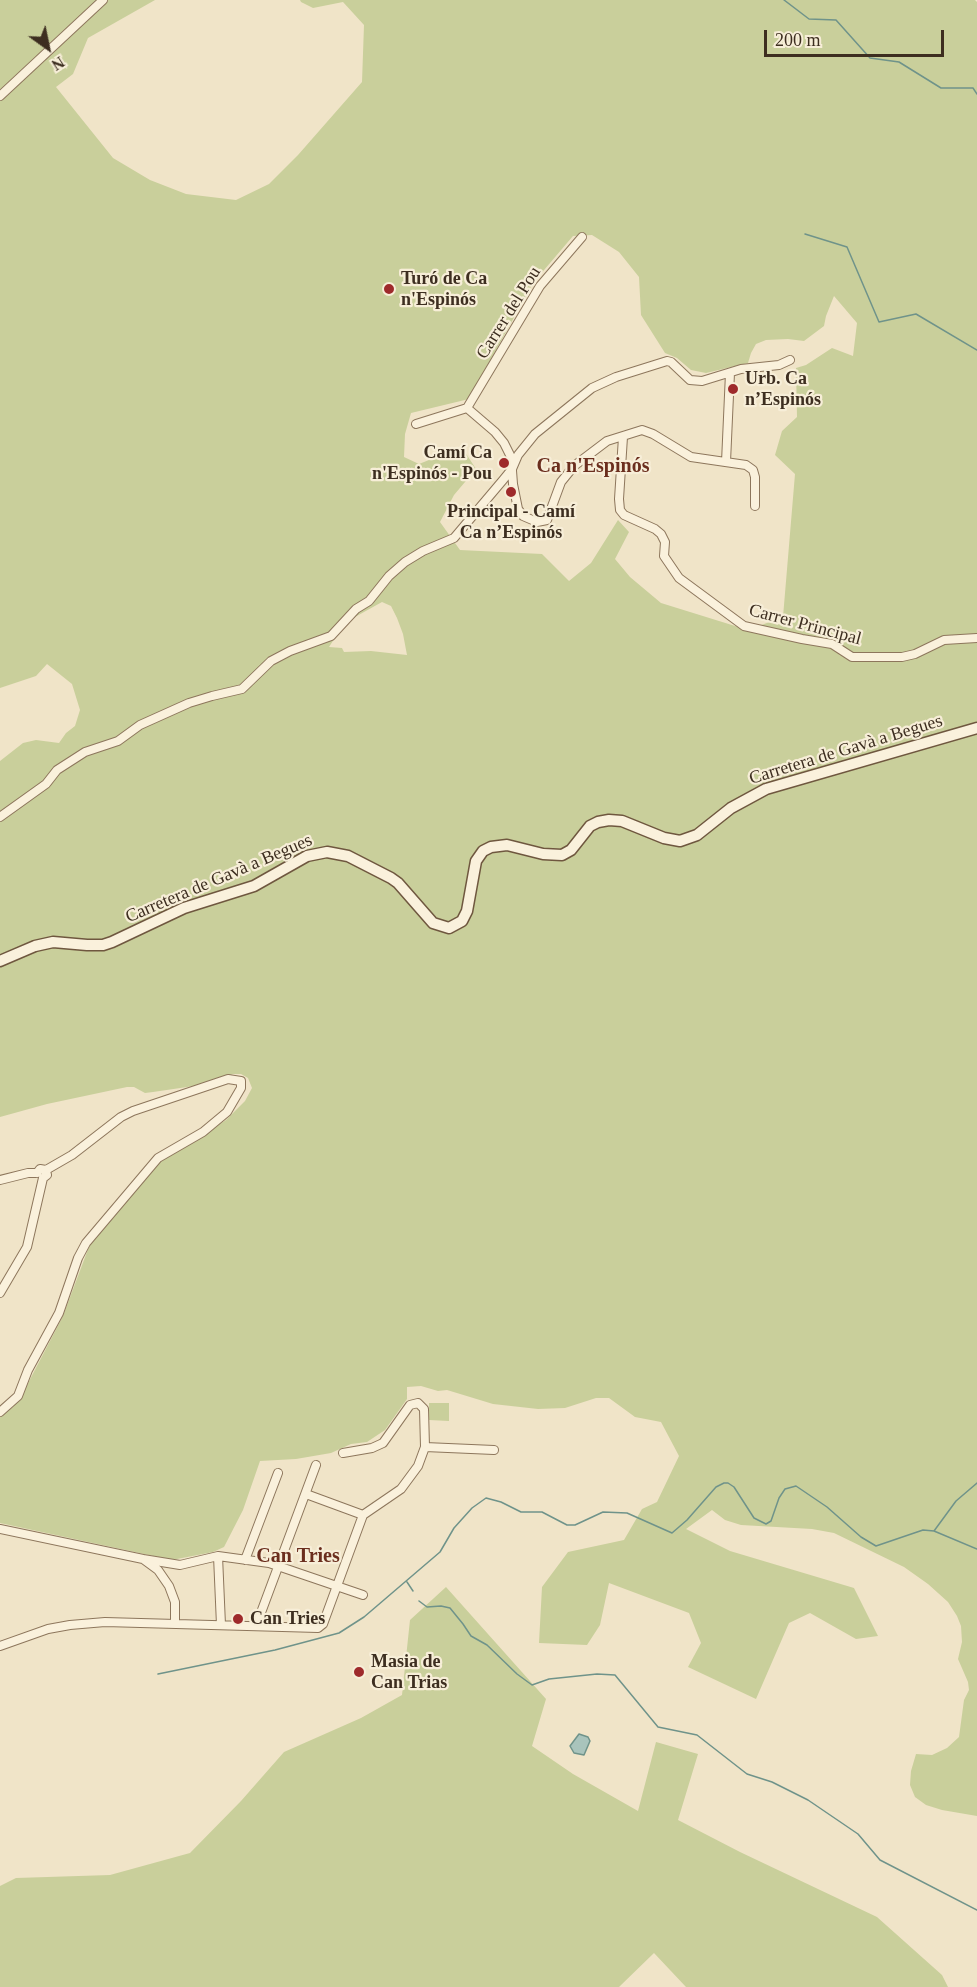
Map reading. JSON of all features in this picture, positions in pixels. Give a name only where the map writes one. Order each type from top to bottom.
[{"type":"main road","name":"Carretera de Gavà a Begues","points":[[0,956],[19,947],[45,940],[86,942],[108,940],[182,905],[250,884],[298,857],[326,848],[348,853],[384,870],[404,885],[433,919],[442,923],[452,922],[459,917],[464,908],[474,857],[482,847],[490,843],[508,841],[556,852],[568,847],[589,823],[596,819],[609,817],[622,817],[674,837],[689,835],[733,802],[765,786],[977,726]]},
{"type":"main road","name":"Carretera de Gavà a Begues","points":[[0,961],[34,946],[53,942],[103,945],[112,942],[184,908],[262,882],[307,856],[327,852],[348,856],[391,878],[433,922],[449,928],[462,921],[467,911],[476,861],[483,851],[491,847],[507,845],[543,854],[562,855],[571,850],[591,826],[609,820],[622,821],[664,838],[680,841],[698,835],[736,804],[766,789],[977,726]]},
{"type":"street","points":[[0,96],[103,0]]},
{"type":"street","name":"Carrer del Pou","points":[[467,408],[540,286],[582,237]]},
{"type":"street","points":[[0,817],[46,784],[57,770],[85,752],[118,741],[140,725],[189,703],[242,689],[271,662],[290,651],[331,636],[356,609],[369,601],[389,576],[405,562],[423,551],[454,538],[512,469],[522,449],[541,429],[581,396],[616,377],[667,361],[690,380],[695,381],[708,380],[741,369],[779,364],[790,360]]},
{"type":"street","points":[[726,462],[730,373]]},
{"type":"street","points":[[416,424],[467,408],[495,432],[504,443],[512,457],[515,498],[520,513],[537,522],[544,522],[550,515],[559,486],[566,474],[600,445],[636,432],[647,431],[691,457],[744,464],[753,470],[756,483],[755,506]]},
{"type":"street","name":"Carrer Principal","points":[[623,437],[620,510],[624,515],[661,534],[665,542],[664,556],[685,585],[744,626],[832,644],[852,657],[903,657],[915,654],[944,640],[977,638]]},
{"type":"street","points":[[0,1180],[28,1173],[42,1174],[72,1155],[121,1117],[133,1111],[228,1079],[241,1081],[241,1088],[227,1112],[210,1128],[158,1158],[92,1235],[78,1258],[64,1300],[28,1370],[18,1396],[0,1412]]},
{"type":"street","points":[[0,1293],[27,1247],[42,1174]]},
{"type":"street","points":[[0,1646],[35,1633],[70,1625],[105,1622],[318,1628],[323,1624],[363,1515],[402,1489],[418,1466],[425,1448],[424,1409],[420,1404],[410,1405],[383,1443],[372,1448],[343,1453]]},
{"type":"street","points":[[425,1448],[494,1450]]},
{"type":"street","points":[[256,1626],[316,1465]]},
{"type":"street","points":[[245,1560],[278,1473]]},
{"type":"street","points":[[306,1494],[363,1515]]},
{"type":"street","points":[[0,1528],[180,1565],[218,1556],[279,1565],[363,1595]]},
{"type":"street","points":[[218,1556],[221,1625]]},
{"type":"street","points":[[143,1559],[158,1570],[169,1586],[175,1602],[175,1623]]},
{"type":"green space","points":[[0,0],[155,0],[88,38],[73,74],[56,87],[113,158],[150,180],[186,194],[236,200],[269,184],[298,155],[362,82],[364,25],[343,2],[313,8],[300,0],[975,0],[977,2],[977,1816],[926,1805],[915,1797],[910,1785],[916,1754],[932,1755],[947,1748],[959,1737],[964,1700],[969,1690],[958,1659],[962,1642],[961,1626],[957,1616],[948,1602],[904,1567],[834,1533],[812,1529],[741,1525],[725,1520],[712,1510],[686,1529],[730,1551],[854,1588],[878,1636],[856,1639],[810,1613],[789,1623],[756,1699],[688,1667],[701,1643],[689,1613],[609,1583],[600,1625],[587,1645],[539,1643],[542,1587],[568,1552],[624,1540],[642,1509],[657,1502],[679,1456],[661,1422],[635,1417],[609,1398],[596,1398],[565,1408],[538,1409],[493,1404],[447,1390],[438,1391],[421,1386],[407,1387],[407,1399],[385,1430],[367,1442],[351,1444],[331,1453],[296,1459],[260,1461],[243,1510],[224,1547],[213,1552],[172,1560],[0,1523],[0,1415],[13,1407],[25,1389],[63,1316],[90,1244],[161,1159],[226,1120],[245,1101],[252,1088],[248,1078],[241,1074],[233,1074],[194,1086],[145,1093],[134,1087],[127,1087],[47,1104],[0,1117],[0,761],[23,743],[36,740],[59,743],[75,726],[80,710],[72,684],[47,664],[36,676],[0,688]],"holes":[[[592,235],[619,252],[639,277],[641,315],[665,353],[677,358],[691,370],[706,373],[748,363],[756,344],[766,340],[804,341],[824,326],[834,296],[857,323],[853,356],[832,348],[806,365],[796,368],[797,417],[782,431],[775,455],[795,474],[783,617],[748,630],[661,603],[630,577],[615,559],[629,532],[618,520],[591,563],[569,581],[542,554],[460,550],[440,522],[454,495],[476,469],[465,452],[449,452],[419,464],[404,457],[405,434],[411,413],[469,399],[533,283],[573,236]],[[382,602],[391,606],[397,618],[407,655],[371,651],[344,652],[342,648],[329,647],[340,630],[355,617]]]},
{"type":"green space","points":[[429,1403],[449,1403],[449,1421],[429,1420]]},
{"type":"green space","points":[[446,1587],[546,1699],[532,1746],[573,1774],[638,1811],[656,1742],[698,1754],[678,1820],[877,1917],[942,1975],[948,1987],[686,1987],[654,1953],[619,1987],[0,1987],[0,1886],[16,1878],[110,1875],[190,1853],[241,1801],[284,1752],[361,1718],[402,1695],[410,1620]]},
{"type":"water","points":[[579,1734],[588,1737],[590,1741],[584,1755],[574,1753],[570,1746]]},
{"type":"waterway","points":[[784,0],[809,19],[836,20],[870,58],[899,62],[941,88],[973,88],[977,94]]},
{"type":"waterway","points":[[805,234],[847,247],[879,322],[916,314],[977,350]]},
{"type":"waterway","points":[[158,1674],[275,1650],[339,1633],[364,1617],[440,1552],[454,1528],[472,1508],[486,1498],[501,1502],[521,1512],[542,1512],[567,1525],[575,1525],[603,1512],[627,1513],[672,1533],[687,1520],[716,1487],[724,1483],[734,1487],[754,1518],[766,1524],[771,1521],[779,1498],[785,1489],[796,1486],[876,1546],[923,1530],[934,1531],[977,1549]]},
{"type":"waterway","points":[[934,1531],[956,1501],[977,1483]]},
{"type":"waterway","points":[[407,1582],[413,1591]]},
{"type":"waterway","points":[[419,1601],[427,1607],[450,1608],[471,1636],[487,1645],[532,1685],[549,1679],[597,1674],[615,1675],[658,1727],[697,1735],[747,1774],[772,1782],[808,1800],[858,1834],[880,1860],[977,1910]]},
{"type":"place","name":"Turó de Ca n'Espinós","points":[[389,289]]},
{"type":"place","name":"Urb. Ca n’Espinós","points":[[733,389]]},
{"type":"place","name":"Camí Ca n'Espinós - Pou","points":[[504,463]]},
{"type":"place","name":"Principal - Camí Ca n’Espinós","points":[[511,492]]},
{"type":"place","name":"Can Tries","points":[[238,1619]]},
{"type":"place","name":"Masia de Can Trias","points":[[359,1672]]},
{"type":"district","name":"Ca n'Espinós","points":[[593,467]]},
{"type":"district","name":"Can Tries","points":[[298,1557]]}]
